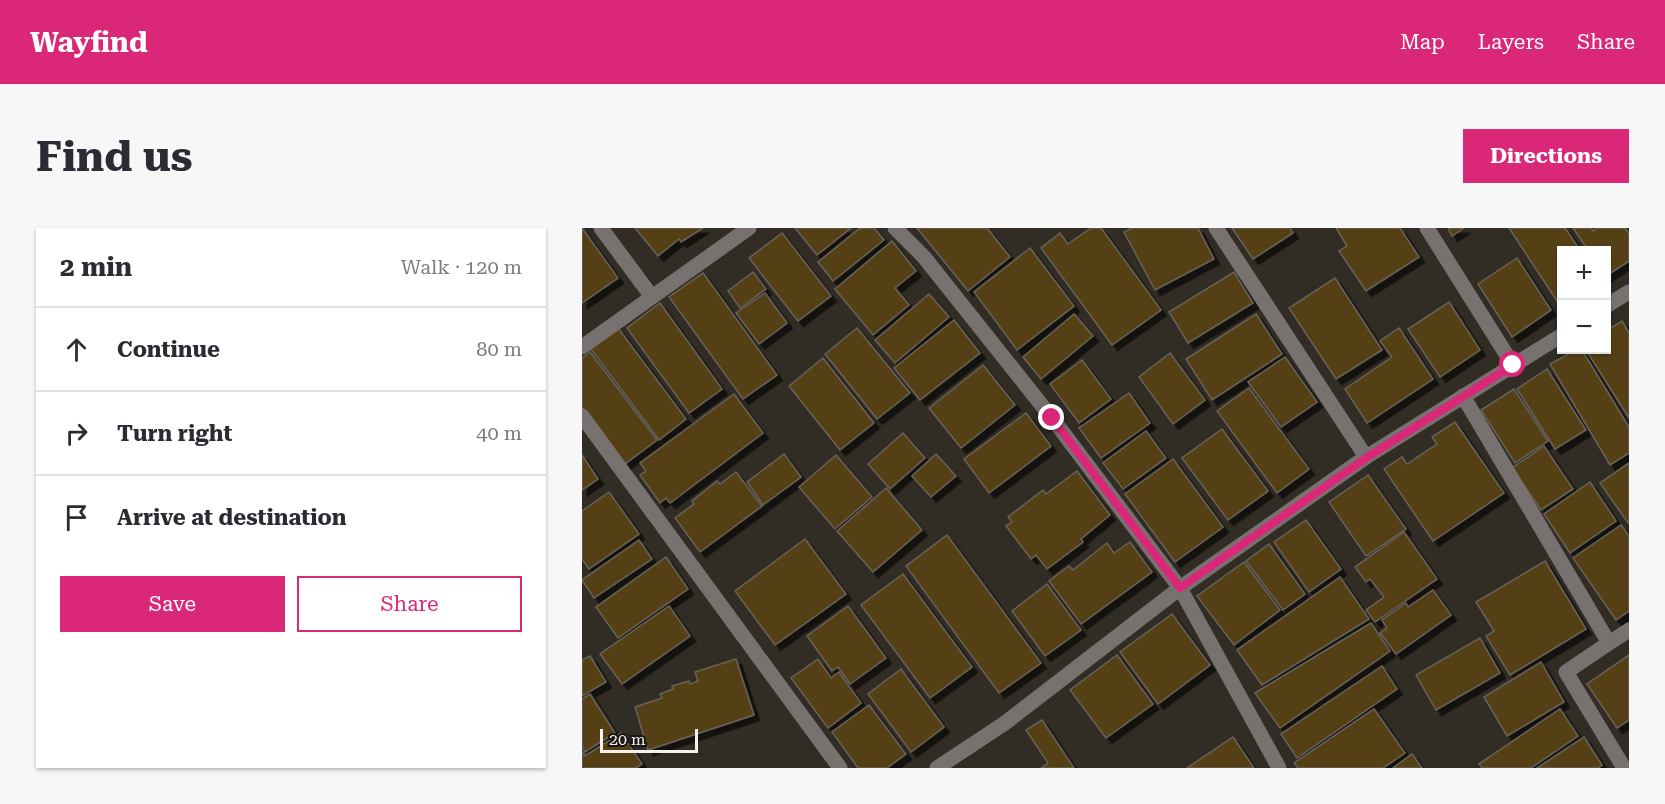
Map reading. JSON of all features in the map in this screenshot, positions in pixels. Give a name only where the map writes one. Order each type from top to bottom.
[{"type":"street","points":[[602,228],[652,297]]},
{"type":"street","points":[[582,347],[749,228]]},
{"type":"street","points":[[895,228],[924,257],[988,337],[1180,588],[1279,768]]},
{"type":"street","points":[[1216,228],[1366,458]]},
{"type":"street","points":[[1427,228],[1513,365]]},
{"type":"street","points":[[1611,303],[1629,292]]},
{"type":"street","points":[[937,768],[1005,723],[1180,588],[1366,458],[1557,337]]},
{"type":"street","points":[[1463,396],[1609,643]]},
{"type":"street","points":[[582,416],[840,768]]},
{"type":"street","points":[[1624,768],[1566,672],[1629,630]]},
{"type":"building","points":[[582,228],[618,278],[582,303]]},
{"type":"building","points":[[635,228],[703,228],[681,242],[679,239],[658,256]]},
{"type":"building","points":[[795,228],[851,228],[817,255]]},
{"type":"building","points":[[860,228],[874,228],[884,240],[833,281],[818,262]]},
{"type":"building","points":[[917,228],[987,228],[1010,257],[968,291]]},
{"type":"building","points":[[1091,228],[1101,228],[1161,310],[1112,345],[1041,248],[1060,233],[1068,244]]},
{"type":"building","points":[[1132,228],[1198,228],[1214,259],[1155,290],[1124,232]]},
{"type":"building","points":[[1232,228],[1290,228],[1293,233],[1253,259]]},
{"type":"building","points":[[1336,228],[1400,228],[1419,257],[1366,291],[1339,251],[1347,246]]},
{"type":"building","points":[[1448,228],[1464,228],[1452,236]]},
{"type":"building","points":[[1509,228],[1565,228],[1577,246],[1557,246],[1557,301]]},
{"type":"building","points":[[1573,228],[1591,228],[1593,231],[1597,228],[1625,228],[1629,234],[1629,261],[1611,273],[1611,246],[1585,246]]},
{"type":"building","points":[[782,233],[831,296],[798,321],[749,258]]},
{"type":"building","points":[[892,241],[916,271],[895,288],[909,305],[873,335],[835,289]]},
{"type":"building","points":[[1030,248],[1074,306],[1017,350],[974,292]]},
{"type":"building","points":[[1517,258],[1551,310],[1512,337],[1478,284]]},
{"type":"building","points":[[753,272],[766,289],[740,308],[728,291]]},
{"type":"building","points":[[1234,272],[1253,303],[1188,343],[1169,312]]},
{"type":"building","points":[[703,273],[777,375],[743,399],[669,297]]},
{"type":"building","points":[[1335,278],[1382,350],[1336,379],[1289,308]]},
{"type":"building","points":[[765,293],[787,323],[759,344],[736,313]]},
{"type":"building","points":[[929,294],[949,317],[895,363],[875,340]]},
{"type":"building","points":[[1449,302],[1480,350],[1440,377],[1408,329]]},
{"type":"building","points":[[660,303],[722,389],[689,413],[627,328]]},
{"type":"building","points":[[1074,314],[1093,336],[1041,379],[1023,357]]},
{"type":"building","points":[[1256,314],[1282,354],[1212,400],[1186,359]]},
{"type":"building","points":[[954,320],[980,353],[920,400],[894,368]]},
{"type":"building","points":[[1622,321],[1629,333],[1629,418],[1589,354],[1611,354],[1611,328]]},
{"type":"building","points":[[618,328],[686,419],[659,440],[590,348]]},
{"type":"building","points":[[857,328],[910,393],[877,419],[825,354]]},
{"type":"building","points":[[1399,328],[1433,379],[1367,423],[1345,389],[1392,357],[1380,341]]},
{"type":"building","points":[[590,352],[657,440],[625,464],[582,407],[582,358]]},
{"type":"building","points":[[1170,353],[1205,400],[1173,424],[1139,377]]},
{"type":"building","points":[[1569,354],[1584,354],[1629,427],[1629,453],[1610,465],[1550,364]]},
{"type":"building","points":[[1285,357],[1317,402],[1281,427],[1248,382]]},
{"type":"building","points":[[823,358],[874,423],[840,450],[789,386]]},
{"type":"building","points":[[1082,360],[1111,399],[1079,423],[1050,384]]},
{"type":"building","points":[[983,365],[1015,405],[961,448],[929,408]]},
{"type":"building","points":[[1547,369],[1586,430],[1555,449],[1517,389]]},
{"type":"building","points":[[1249,388],[1309,469],[1277,493],[1217,411]]},
{"type":"building","points":[[1514,389],[1548,441],[1515,463],[1481,410]]},
{"type":"building","points":[[1129,393],[1150,423],[1101,458],[1079,428]]},
{"type":"building","points":[[734,394],[763,433],[670,503],[666,498],[660,503],[640,475],[646,471],[640,463]]},
{"type":"building","points":[[1026,413],[1051,446],[989,493],[964,459]]},
{"type":"building","points":[[1455,422],[1504,493],[1433,541],[1384,469],[1402,457],[1407,464],[1437,444],[1432,437]]},
{"type":"building","points":[[1222,429],[1268,491],[1228,520],[1182,458]]},
{"type":"building","points":[[1146,431],[1166,458],[1123,489],[1103,463]]},
{"type":"building","points":[[903,433],[925,458],[890,489],[868,464]]},
{"type":"building","points":[[1544,446],[1573,489],[1541,510],[1512,468]]},
{"type":"building","points":[[784,454],[801,477],[763,505],[747,482]]},
{"type":"building","points":[[936,454],[956,476],[931,497],[912,476]]},
{"type":"building","points":[[582,455],[598,479],[582,490]]},
{"type":"building","points":[[836,455],[872,497],[835,529],[799,487]]},
{"type":"building","points":[[1173,459],[1223,527],[1175,562],[1125,494]]},
{"type":"building","points":[[1629,463],[1629,524],[1600,483]]},
{"type":"building","points":[[1077,471],[1110,515],[1081,539],[1083,542],[1047,569],[1036,555],[1031,559],[1006,526],[1012,522],[1008,517],[1043,490],[1046,494]]},
{"type":"building","points":[[736,472],[762,506],[700,552],[675,518],[694,504],[692,501],[717,481],[720,484]]},
{"type":"building","points":[[1368,475],[1406,529],[1366,556],[1329,502]]},
{"type":"building","points":[[1590,482],[1616,521],[1570,553],[1544,514]]},
{"type":"building","points":[[886,488],[922,530],[873,572],[837,531]]},
{"type":"building","points":[[609,492],[639,534],[589,569],[582,559],[582,511]]},
{"type":"building","points":[[1306,520],[1341,569],[1309,592],[1274,542]]},
{"type":"building","points":[[1621,525],[1629,536],[1629,611],[1616,620],[1573,558]]},
{"type":"building","points":[[1404,532],[1437,579],[1375,622],[1366,610],[1384,597],[1370,579],[1366,582],[1355,567]]},
{"type":"building","points":[[947,535],[1041,663],[999,693],[906,566]]},
{"type":"building","points":[[805,539],[846,594],[775,645],[735,591]]},
{"type":"building","points":[[639,540],[652,559],[594,598],[582,580]]},
{"type":"building","points":[[1130,542],[1152,572],[1081,624],[1049,581],[1069,566],[1073,570],[1107,543],[1114,553]]},
{"type":"building","points":[[1269,544],[1305,594],[1283,610],[1246,561]]},
{"type":"building","points":[[666,557],[688,589],[618,638],[596,607]]},
{"type":"building","points":[[1545,561],[1586,629],[1510,675],[1486,636],[1494,631],[1476,602]]},
{"type":"building","points":[[1244,562],[1280,610],[1234,645],[1197,596]]},
{"type":"building","points":[[903,574],[972,667],[930,698],[861,605]]},
{"type":"building","points":[[1340,577],[1369,619],[1262,685],[1237,650]]},
{"type":"building","points":[[1047,584],[1081,630],[1045,656],[1012,611]]},
{"type":"building","points":[[1433,590],[1451,615],[1396,654],[1380,633],[1387,628],[1382,620],[1406,603],[1408,607]]},
{"type":"building","points":[[669,606],[690,636],[622,684],[600,654]]},
{"type":"building","points":[[848,606],[886,658],[850,684],[838,667],[832,671],[807,636]]},
{"type":"building","points":[[1172,614],[1210,665],[1158,704],[1120,652]]},
{"type":"building","points":[[1371,623],[1390,651],[1280,728],[1255,693]]},
{"type":"building","points":[[1480,638],[1500,673],[1436,710],[1416,675]]},
{"type":"building","points":[[1117,655],[1153,704],[1106,738],[1070,690]]},
{"type":"building","points":[[1629,655],[1629,720],[1617,728],[1587,684]]},
{"type":"building","points":[[590,656],[606,682],[582,696],[582,660]]},
{"type":"building","points":[[736,659],[754,715],[648,750],[635,707],[662,698],[660,694],[673,689],[672,686],[698,681],[695,672]]},
{"type":"building","points":[[818,659],[831,678],[839,672],[861,703],[828,728],[791,678]]},
{"type":"building","points":[[1541,662],[1564,702],[1507,736],[1484,697]]},
{"type":"building","points":[[1382,666],[1397,689],[1297,758],[1281,734]]},
{"type":"building","points":[[901,669],[944,727],[911,752],[868,694]]},
{"type":"building","points":[[590,694],[615,733],[585,752],[582,747],[582,699]]},
{"type":"building","points":[[869,705],[906,754],[887,768],[858,768],[832,732]]},
{"type":"building","points":[[1374,709],[1405,753],[1383,768],[1298,768],[1294,763]]},
{"type":"building","points":[[1560,709],[1578,736],[1531,768],[1482,768],[1479,764]]},
{"type":"building","points":[[1042,720],[1074,768],[1041,768],[1048,763],[1026,730]]},
{"type":"building","points":[[621,733],[642,764],[636,768],[582,768],[582,751],[585,756]]},
{"type":"building","points":[[1233,737],[1254,768],[1187,768]]},
{"type":"building","points":[[1584,737],[1602,765],[1598,768],[1537,768]]},
{"type":"building","points":[[1412,754],[1422,768],[1393,768]]},
{"type":"route","points":[[1052,418],[1180,588],[1366,458],[1513,365]]}]
